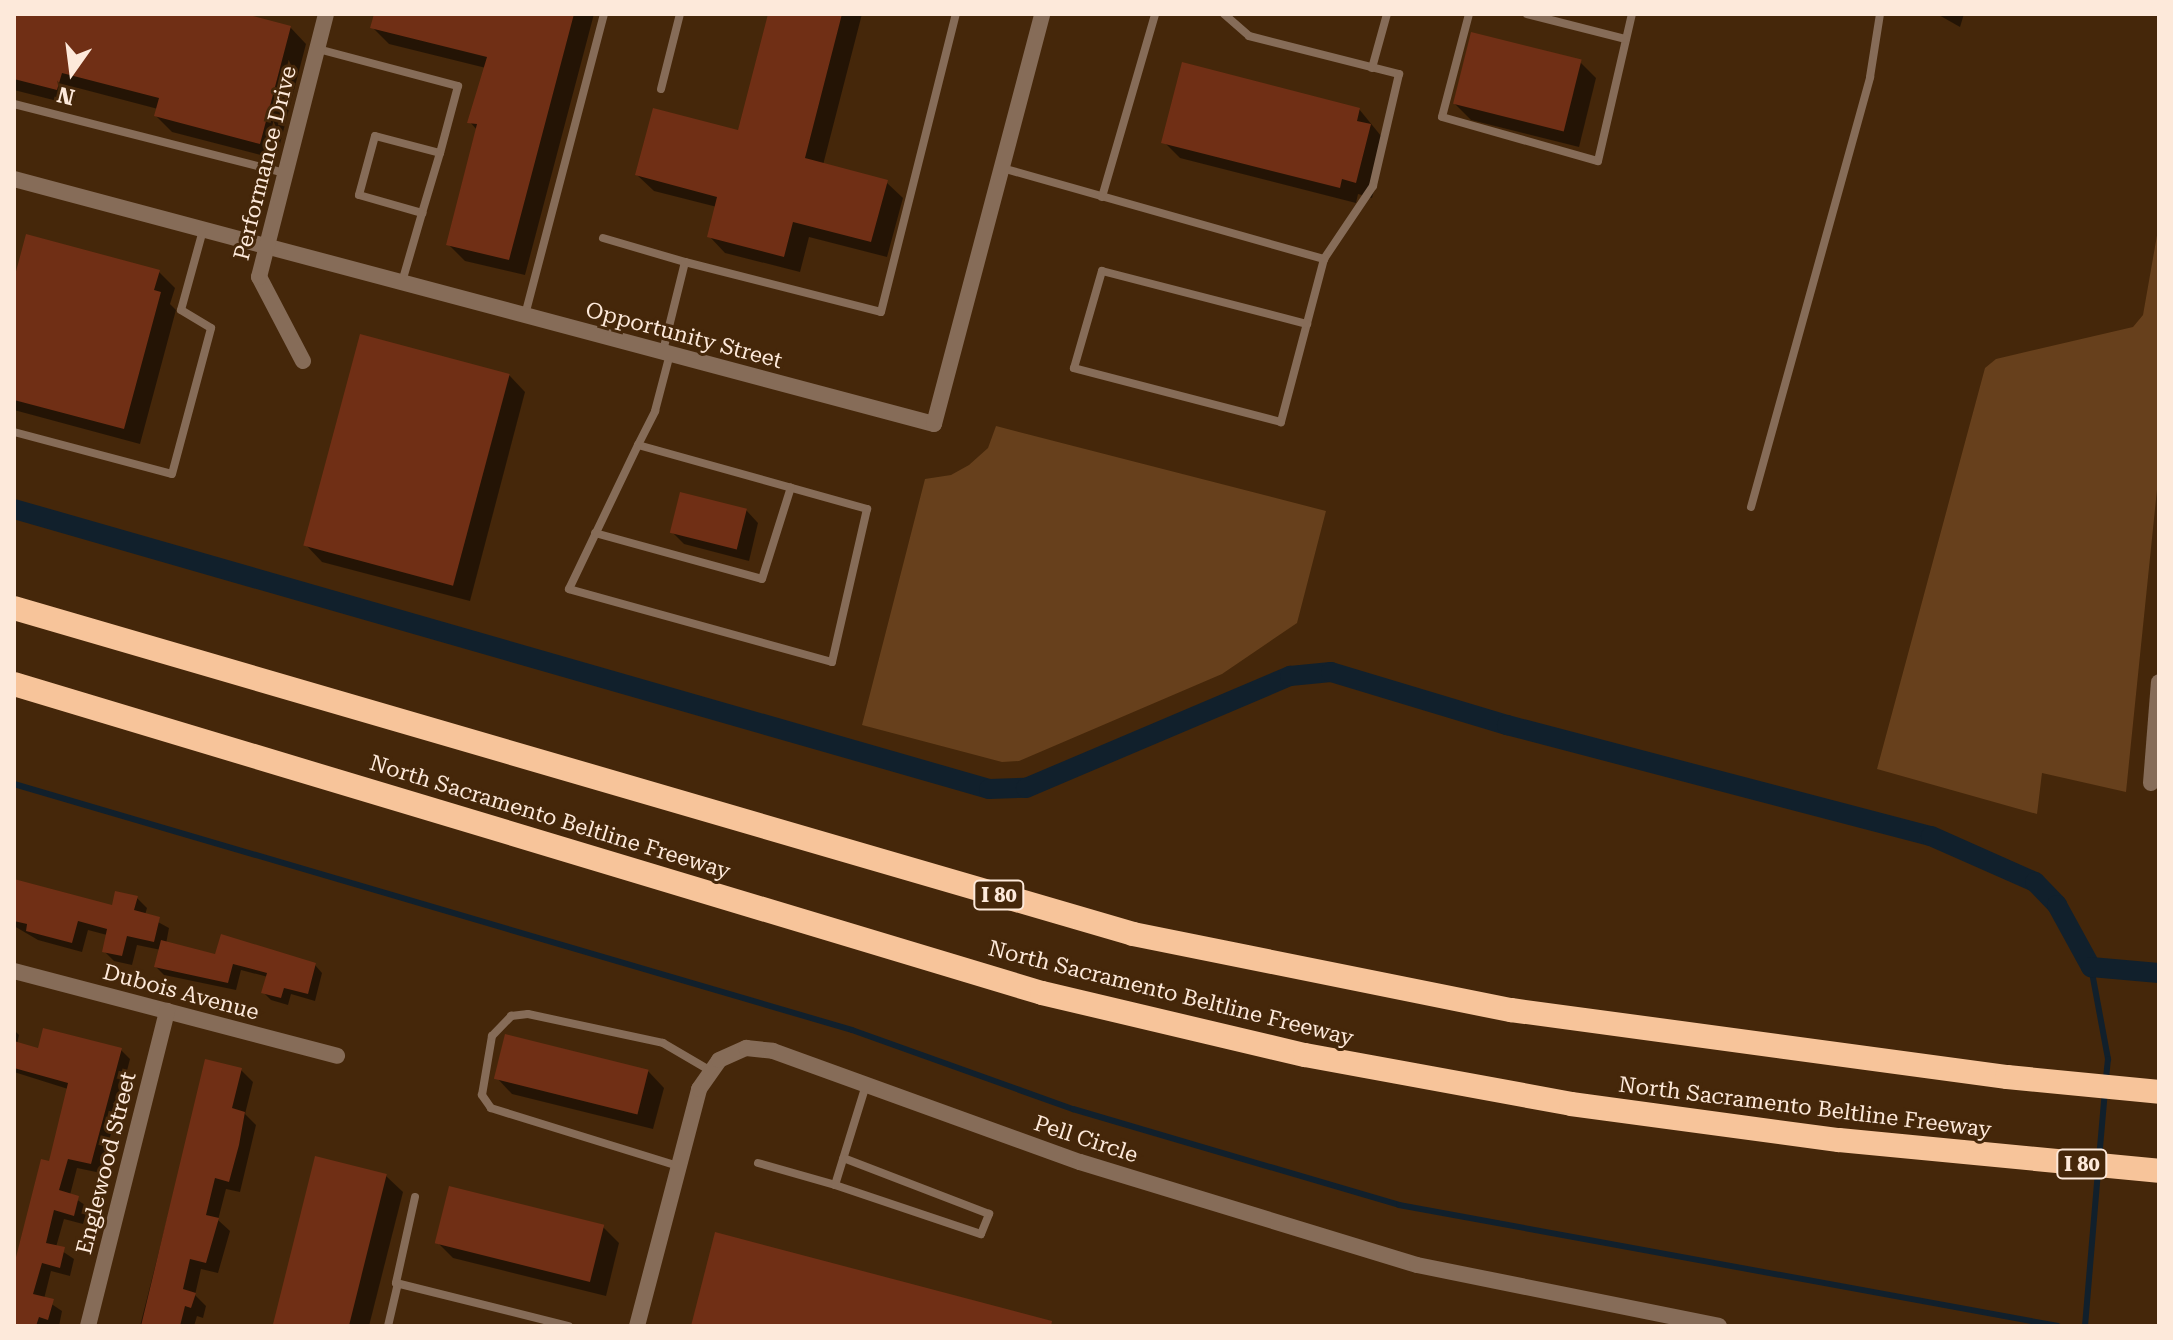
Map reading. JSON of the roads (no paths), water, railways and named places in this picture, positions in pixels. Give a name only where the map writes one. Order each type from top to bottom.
[{"type":"highway","name":"I 80","points":[[14,608],[1133,934],[1511,1010],[2007,1077],[2159,1092]]},
{"type":"highway","name":"North Sacramento Beltline Freeway","points":[[14,684],[1057,997],[1305,1055],[1571,1104],[2006,1157],[2159,1171]]},
{"type":"street","name":"Performance Drive","points":[[303,361],[259,277],[326,14]]},
{"type":"street","name":"Opportunity Street","points":[[14,179],[934,424],[1042,14]]},
{"type":"street","points":[[2151,783],[2159,682]]},
{"type":"street","name":"Dubois Avenue","points":[[14,971],[337,1056]]},
{"type":"street","name":"Englewood Street","points":[[88,1326],[167,1011]]},
{"type":"street","name":"Pell Circle","points":[[709,1070],[732,1052],[760,1048],[1080,1162],[1417,1265],[1719,1326]]},
{"type":"street","points":[[637,1326],[679,1166],[709,1070]]},
{"type":"lane","points":[[525,315],[604,14]]},
{"type":"lane","points":[[661,89],[680,14]]},
{"type":"lane","points":[[603,238],[881,312],[956,14]]},
{"type":"lane","points":[[1102,197],[1155,14]]},
{"type":"lane","points":[[1224,14],[1249,36],[1399,74],[1373,186],[1324,259],[1307,324],[1281,422],[1074,368],[1102,271],[1307,324]]},
{"type":"lane","points":[[1372,68],[1387,14]]},
{"type":"lane","points":[[1469,14],[1442,117],[1598,161],[1632,14]]},
{"type":"lane","points":[[1527,14],[1626,39]]},
{"type":"lane","points":[[1751,507],[1870,77],[1880,14]]},
{"type":"lane","points":[[317,49],[458,86],[402,282]]},
{"type":"lane","points":[[14,104],[285,173]]},
{"type":"lane","points":[[422,213],[359,195],[375,136],[440,153]]},
{"type":"lane","points":[[1001,168],[1324,259]]},
{"type":"lane","points":[[14,432],[172,474],[211,328],[181,310],[203,229]]},
{"type":"lane","points":[[638,445],[867,509],[832,662],[569,589],[595,533],[638,445],[655,411],[685,262]]},
{"type":"lane","points":[[595,533],[762,579],[791,487]]},
{"type":"lane","points":[[679,1166],[491,1108],[482,1095],[492,1036],[511,1016],[528,1014],[663,1043],[709,1070]]},
{"type":"lane","points":[[835,1185],[866,1085]]},
{"type":"lane","points":[[758,1163],[981,1234],[989,1214],[843,1158]]},
{"type":"lane","points":[[388,1326],[415,1197]]},
{"type":"lane","points":[[398,1283],[569,1326]]},
{"type":"waterway","points":[[14,509],[989,789],[1026,788],[1290,676],[1331,672],[1507,725],[1931,836],[2035,882],[2057,905],[2091,967],[2159,973]]},
{"type":"waterway","points":[[14,784],[852,1030],[1073,1109],[1399,1205],[2058,1326]]},
{"type":"waterway","points":[[2091,967],[2108,1059],[2106,1079]]},
{"type":"waterway","points":[[2099,1159],[2105,1091]]},
{"type":"waterway","points":[[2085,1326],[2098,1170]]}]
